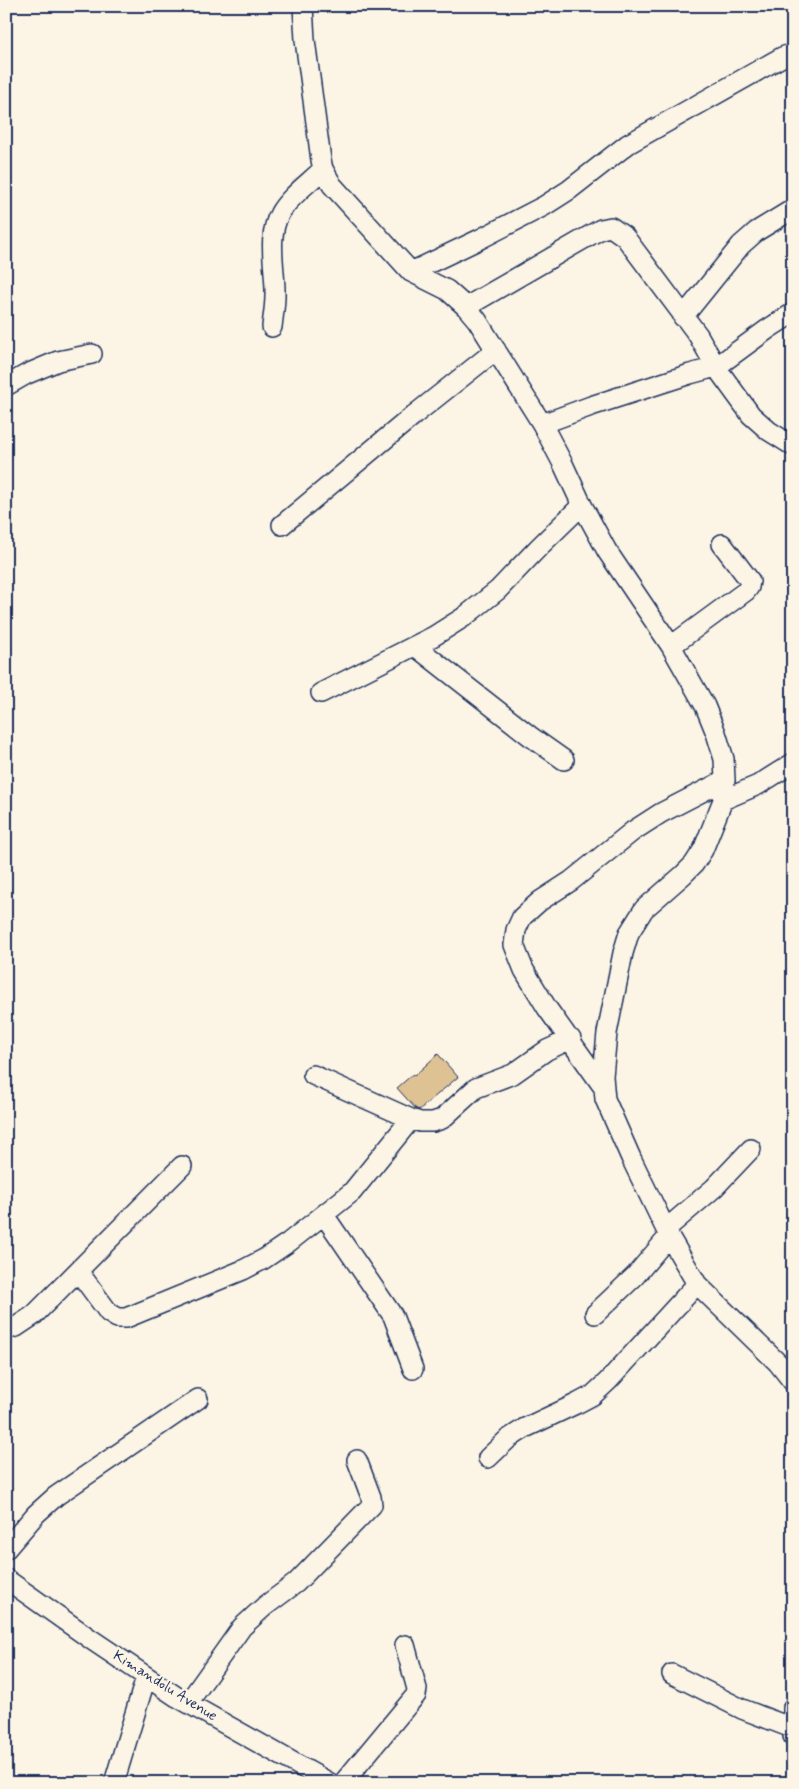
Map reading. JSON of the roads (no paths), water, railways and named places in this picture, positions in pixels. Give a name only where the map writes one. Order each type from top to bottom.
[{"type":"street","points":[[302,6],[323,169],[332,185],[411,272],[447,290],[466,307],[481,325],[542,424],[607,551],[671,646],[705,706],[716,733],[724,759],[725,780],[723,800],[703,850],[694,864],[644,909],[629,933],[623,953],[607,1033],[603,1076],[605,1099],[667,1233],[697,1284],[778,1363],[793,1382]]},
{"type":"street","points":[[411,272],[480,240],[544,206],[628,144],[782,57],[793,53]]},
{"type":"street","points":[[272,327],[275,296],[273,240],[275,226],[280,213],[287,204],[323,169]]},
{"type":"street","points":[[683,317],[741,245],[757,231],[793,209]]},
{"type":"street","points":[[466,307],[602,229],[611,227],[625,237],[698,335],[716,367],[752,415],[769,431],[793,446]]},
{"type":"street","points":[[542,424],[591,406],[716,367],[793,312]]},
{"type":"street","points":[[282,525],[414,415],[496,350]]},
{"type":"street","points":[[6,386],[27,374],[58,361],[92,354]]},
{"type":"street","points":[[321,693],[415,646],[464,618],[485,602],[582,505]]},
{"type":"street","points":[[671,646],[750,587],[750,581],[722,544]]},
{"type":"street","points":[[415,646],[530,736],[564,760]]},
{"type":"street","points":[[723,800],[758,785],[793,762]]},
{"type":"street","points":[[604,1088],[571,1039],[547,1008],[524,970],[514,946],[516,930],[522,917],[540,901],[570,881],[633,831],[661,813],[725,780]]},
{"type":"street","points":[[313,1075],[411,1119],[420,1122],[433,1122],[442,1119],[476,1088],[513,1074],[548,1050],[571,1039]]},
{"type":"street","points":[[78,1271],[109,1313],[117,1318],[126,1318],[243,1270],[264,1260],[324,1216],[352,1192],[411,1119]]},
{"type":"street","points":[[595,1314],[635,1276],[667,1233],[751,1149]]},
{"type":"street","points":[[6,1330],[16,1327],[34,1315],[182,1166]]},
{"type":"street","points":[[324,1216],[393,1316],[413,1369]]},
{"type":"street","points":[[488,1458],[508,1439],[525,1428],[593,1395],[697,1284]]},
{"type":"street","points":[[6,1549],[36,1514],[56,1496],[198,1399]]},
{"type":"street","points":[[188,1703],[242,1627],[265,1606],[296,1583],[372,1505],[371,1497],[356,1460]]},
{"type":"street","name":"Kimandolu Avenue","points":[[6,1579],[188,1703],[330,1783]]},
{"type":"street","points":[[344,1783],[416,1695],[417,1689],[405,1645]]},
{"type":"street","points":[[672,1674],[792,1732],[793,1707]]},
{"type":"street","points":[[114,1783],[146,1676]]}]
